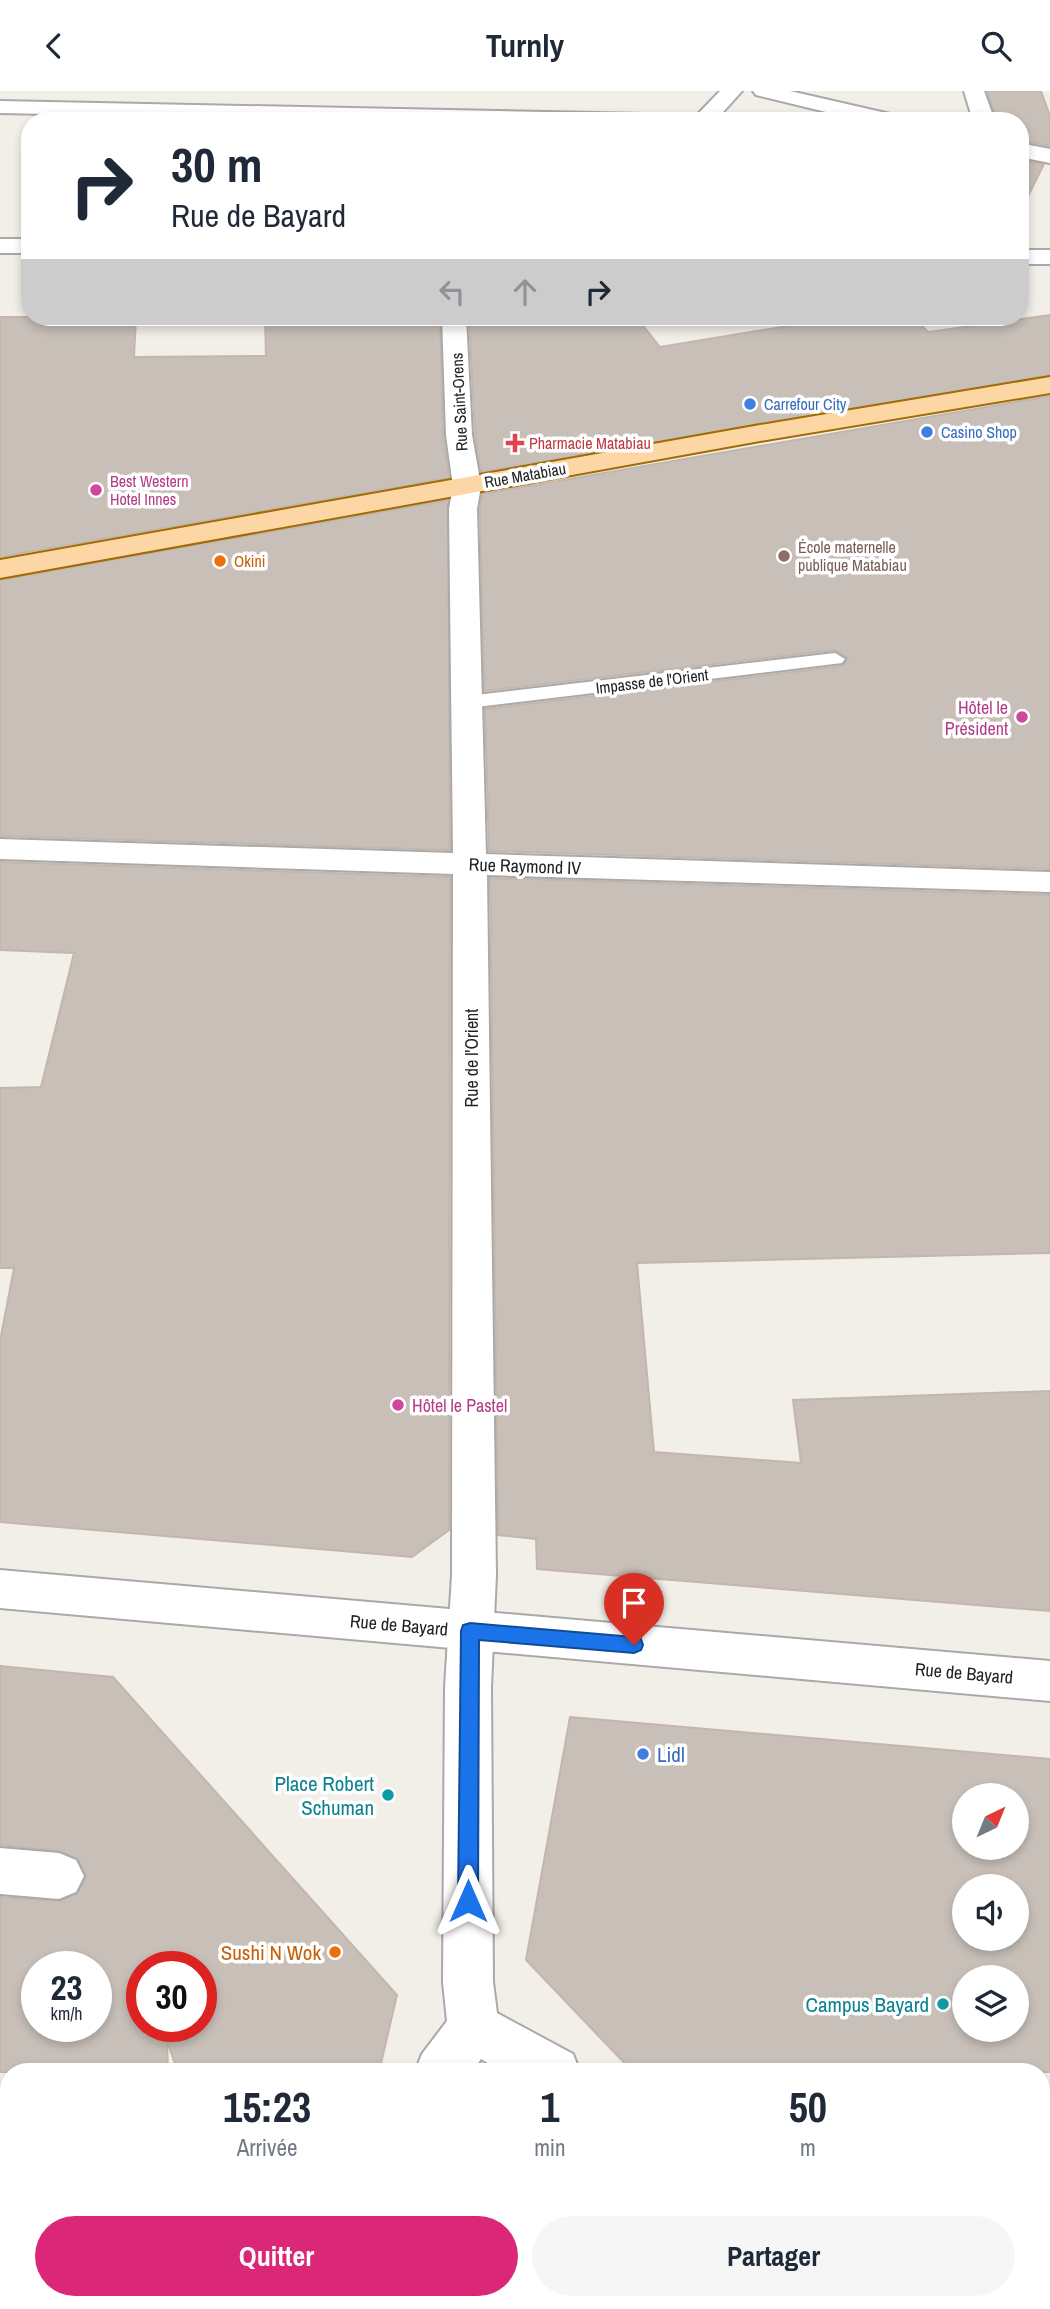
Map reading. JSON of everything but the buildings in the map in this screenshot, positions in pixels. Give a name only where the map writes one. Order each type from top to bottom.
[{"type":"main road","name":"Rue Matabiau","points":[[0,569],[760,433],[1050,385]]},
{"type":"street","points":[[712,112],[732,91]]},
{"type":"street","points":[[762,91],[852,112]]},
{"type":"street","points":[[974,91],[981,112]]},
{"type":"street","points":[[0,107],[248,112]]},
{"type":"street","points":[[1029,152],[1050,156]]},
{"type":"street","points":[[0,246],[21,246]]},
{"type":"street","points":[[1029,257],[1050,257]]},
{"type":"street","name":"Rue Saint-Orens","points":[[454,326],[459,435],[467,486]]},
{"type":"street","name":"Rue de l'Orient","points":[[467,486],[463,509],[470,864],[474,1575],[470,1631],[468,1982],[473,2027]]},
{"type":"street","name":"Rue Raymond IV","points":[[0,849],[1050,882]]},
{"type":"street","name":"Rue de Bayard","points":[[0,1588],[1050,1681]]},
{"type":"street","points":[[0,1871],[59,1876]]},
{"type":"street","points":[[447,2063],[473,2027],[538,2063]]},
{"type":"lane","name":"Impasse de l'Orient","points":[[468,702],[835,659]]},
{"type":"place","name":"Carrefour City","points":[[750,404]]},
{"type":"place","name":"Casino Shop","points":[[927,432]]},
{"type":"place","name":"Pharmacie Matabiau","points":[[515,443]]},
{"type":"place","name":"Best Western Hotel Innes","points":[[96,490]]},
{"type":"place","name":"École maternelle publique Matabiau","points":[[784,556]]},
{"type":"place","name":"Okini","points":[[220,561]]},
{"type":"place","name":"Hôtel le Président","points":[[1022,717]]},
{"type":"place","name":"Hôtel le Pastel","points":[[398,1405]]},
{"type":"place","name":"Lidl","points":[[643,1754]]},
{"type":"place","name":"Place Robert Schuman","points":[[388,1795]]},
{"type":"place","name":"Sushi N Wok","points":[[335,1952]]},
{"type":"place","name":"Campus Bayard","points":[[943,2004]]},
{"type":"route","points":[[468,1901],[470,1631],[634,1645]]}]
